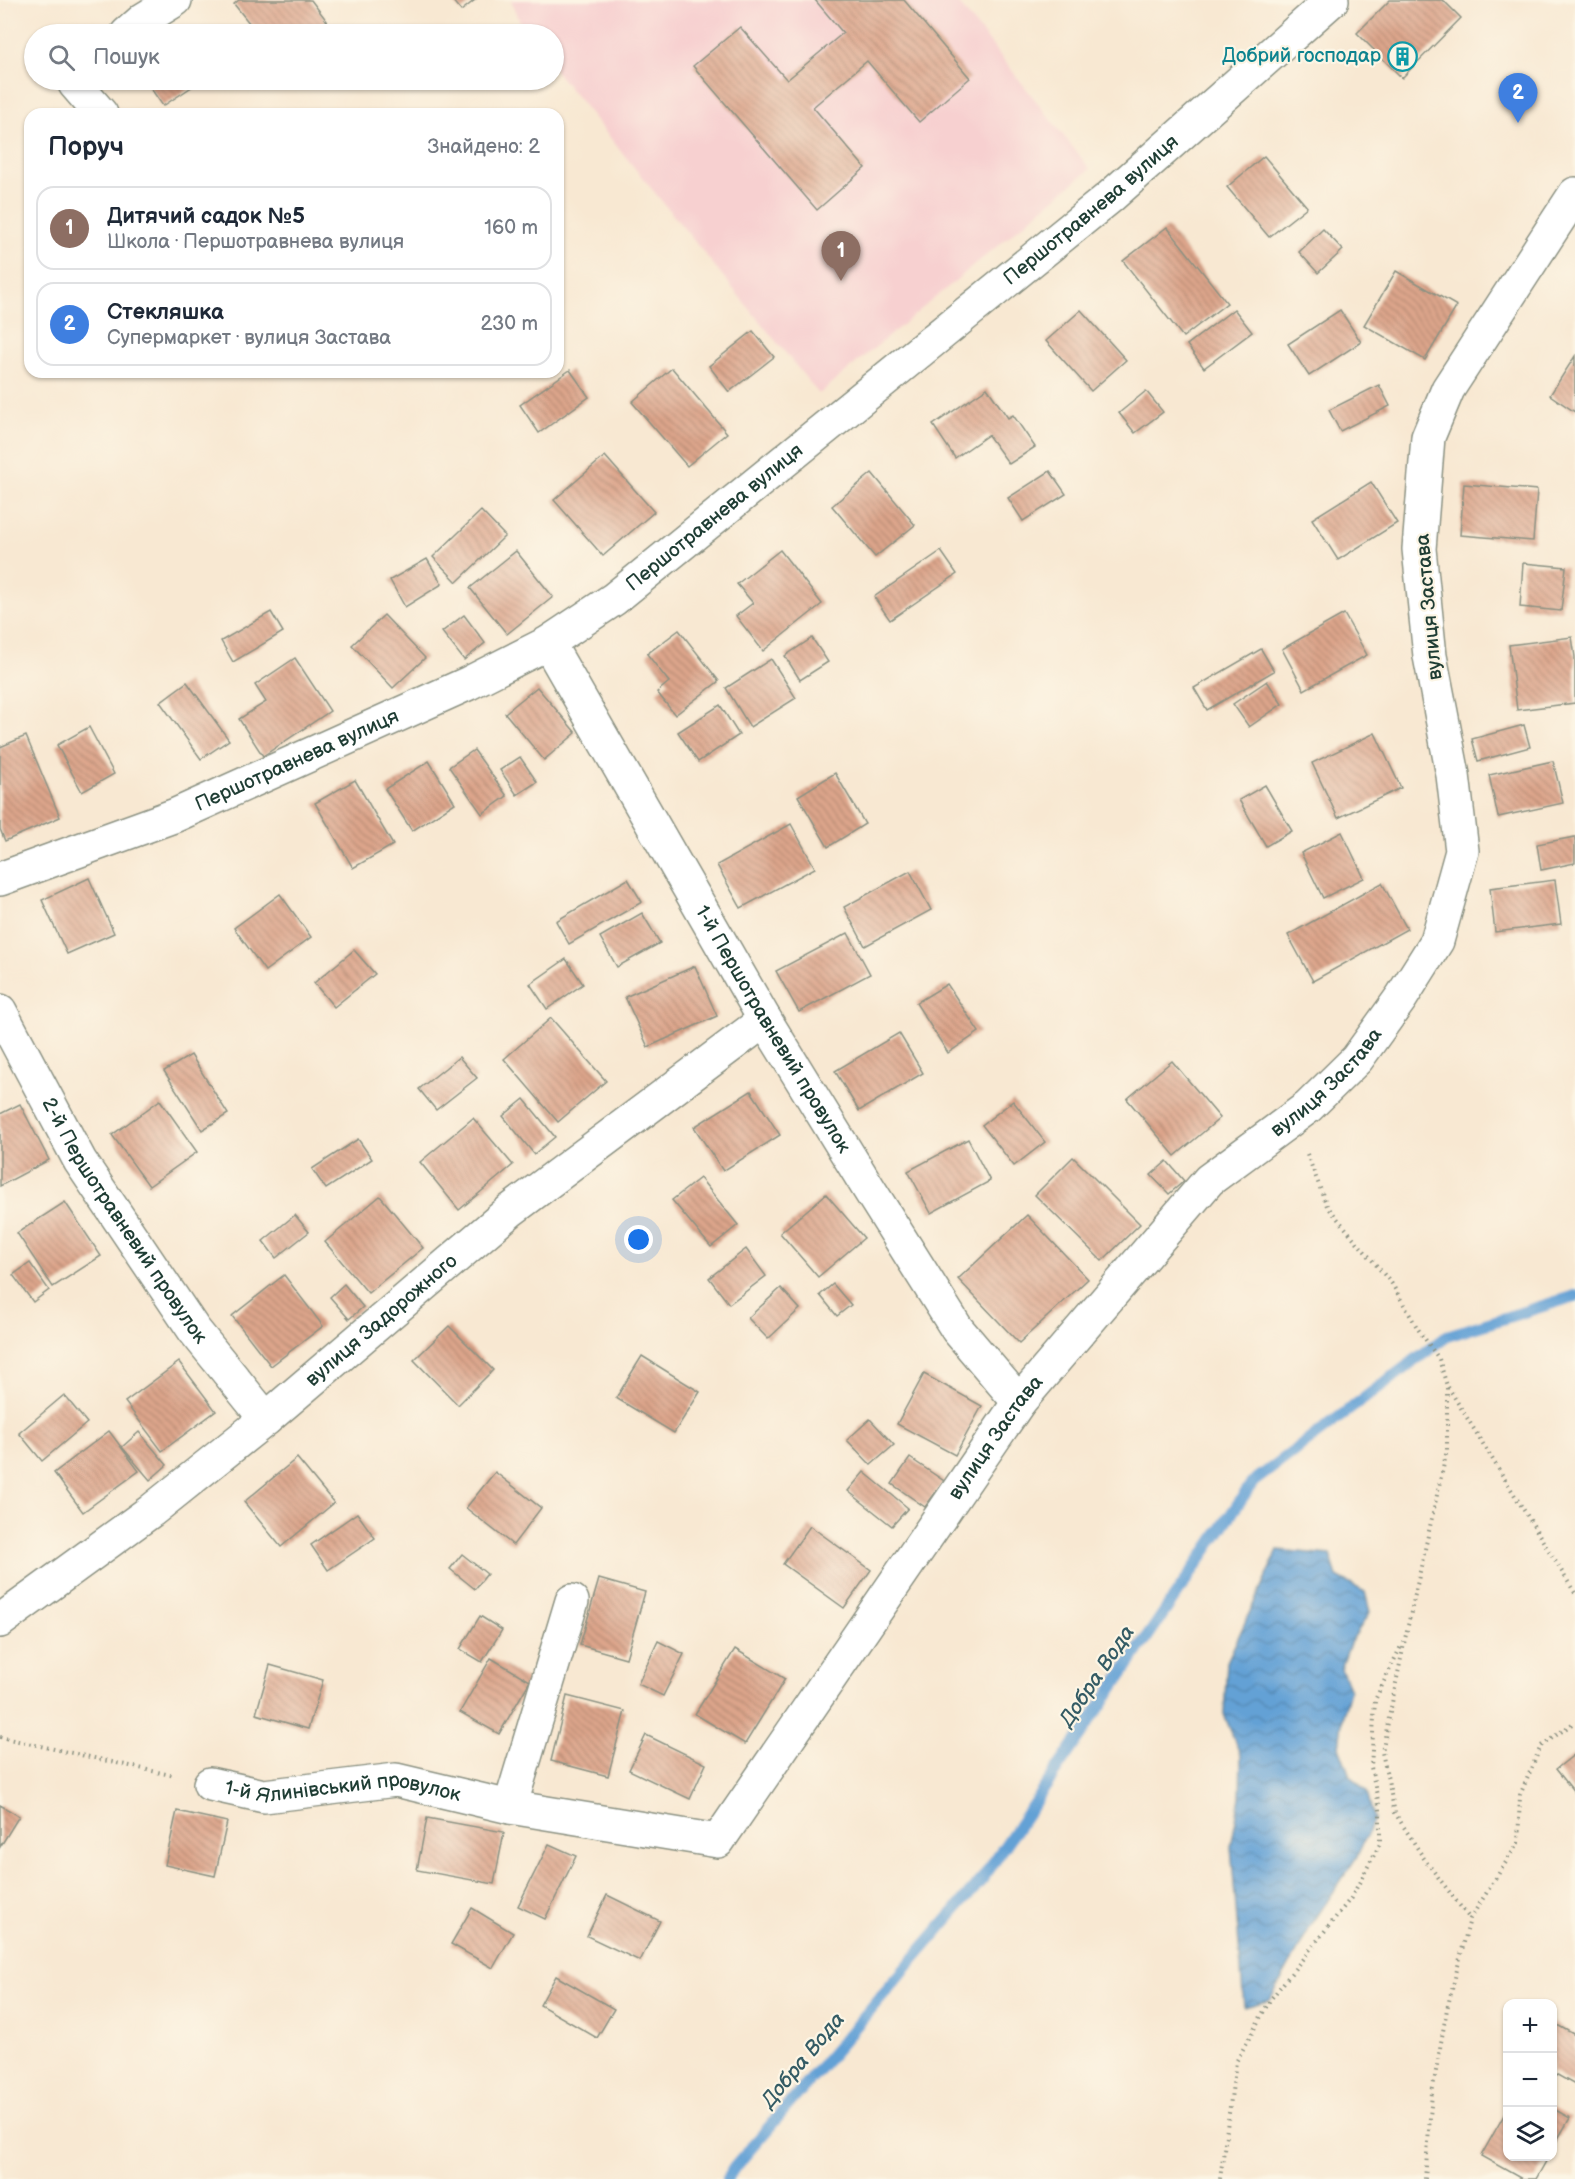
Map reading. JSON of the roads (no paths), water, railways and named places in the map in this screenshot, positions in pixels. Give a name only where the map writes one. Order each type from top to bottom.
[{"type":"street","points":[[138,24],[175,0]]},
{"type":"street","name":"Першотравнева вулиця","points":[[0,879],[176,815],[469,683],[548,643],[614,599],[1101,204],[1332,0]]},
{"type":"street","points":[[80,90],[96,108]]},
{"type":"street","name":"вулиця Застава","points":[[718,1841],[1019,1402],[1209,1180],[1308,1107],[1357,1059],[1401,998],[1437,942],[1462,851],[1453,775],[1430,656],[1419,549],[1428,437],[1448,388],[1575,195]]},
{"type":"street","name":"1-й Першотравневий провулок","points":[[548,643],[765,1020],[957,1329],[1019,1402]]},
{"type":"street","name":"2-й Першотравневий провулок","points":[[0,1011],[80,1161],[194,1330],[266,1419]]},
{"type":"street","name":"вулиця Задорожного","points":[[0,1621],[151,1511],[266,1419],[511,1210],[765,1020]]},
{"type":"street","points":[[510,1807],[572,1602]]},
{"type":"street","name":"1-й Ялинівський провулок","points":[[210,1784],[264,1796],[396,1780],[510,1807],[718,1841]]},
{"type":"water","points":[[1278,1550],[1330,1555],[1337,1577],[1365,1592],[1370,1612],[1350,1643],[1341,1669],[1350,1690],[1343,1715],[1339,1747],[1350,1776],[1367,1792],[1374,1820],[1356,1858],[1312,1924],[1270,2000],[1244,2007],[1231,1847],[1240,1797],[1241,1756],[1224,1714],[1227,1662]]},
{"type":"waterway","name":"Добра Вода","points":[[727,2179],[983,1878],[1253,1482],[1447,1336],[1575,1296]]},
{"type":"place","name":"Добрий господар","points":[[1402,56]]},
{"type":"place","name":"Стекляшка","points":[[1518,123]]},
{"type":"place","name":"Дитячий садок №5","points":[[841,281]]}]
